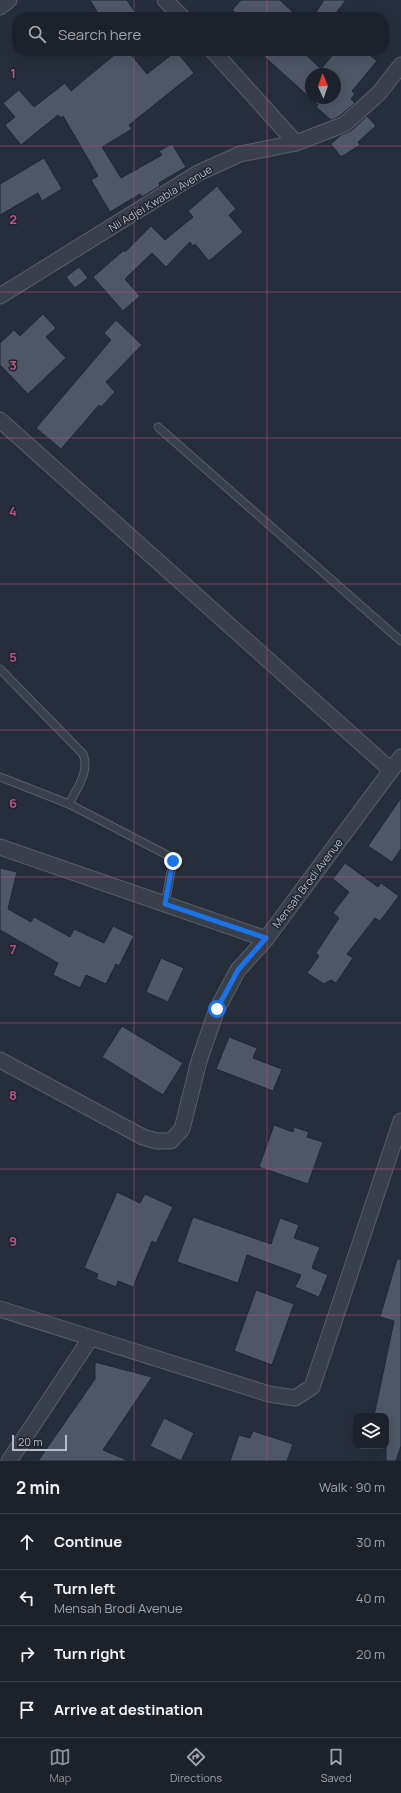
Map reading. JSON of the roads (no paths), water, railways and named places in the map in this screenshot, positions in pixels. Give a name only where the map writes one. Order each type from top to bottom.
[{"type":"street","points":[[0,7],[9,0]]},
{"type":"street","points":[[165,0],[177,12]]},
{"type":"street","points":[[218,56],[296,143]]},
{"type":"street","name":"Nii Adjei Kwabla Avenue","points":[[0,296],[198,173],[240,154],[296,143],[345,124],[379,93],[401,65]]},
{"type":"street","points":[[0,420],[391,770]]},
{"type":"street","name":"Mensah Brodi Avenue","points":[[0,847],[266,938],[401,756]]},
{"type":"street","points":[[0,1060],[143,1137],[157,1141],[172,1141],[182,1129],[199,1061],[217,1009],[238,970],[266,938]]},
{"type":"street","points":[[0,1309],[90,1339],[269,1394],[295,1398],[312,1387],[401,1121]]},
{"type":"street","points":[[9,1461],[90,1339]]},
{"type":"lane","points":[[158,427],[401,641]]},
{"type":"lane","points":[[0,669],[83,754],[86,762],[86,770],[69,804]]},
{"type":"lane","points":[[0,777],[69,804],[169,856],[173,861],[165,904]]}]
